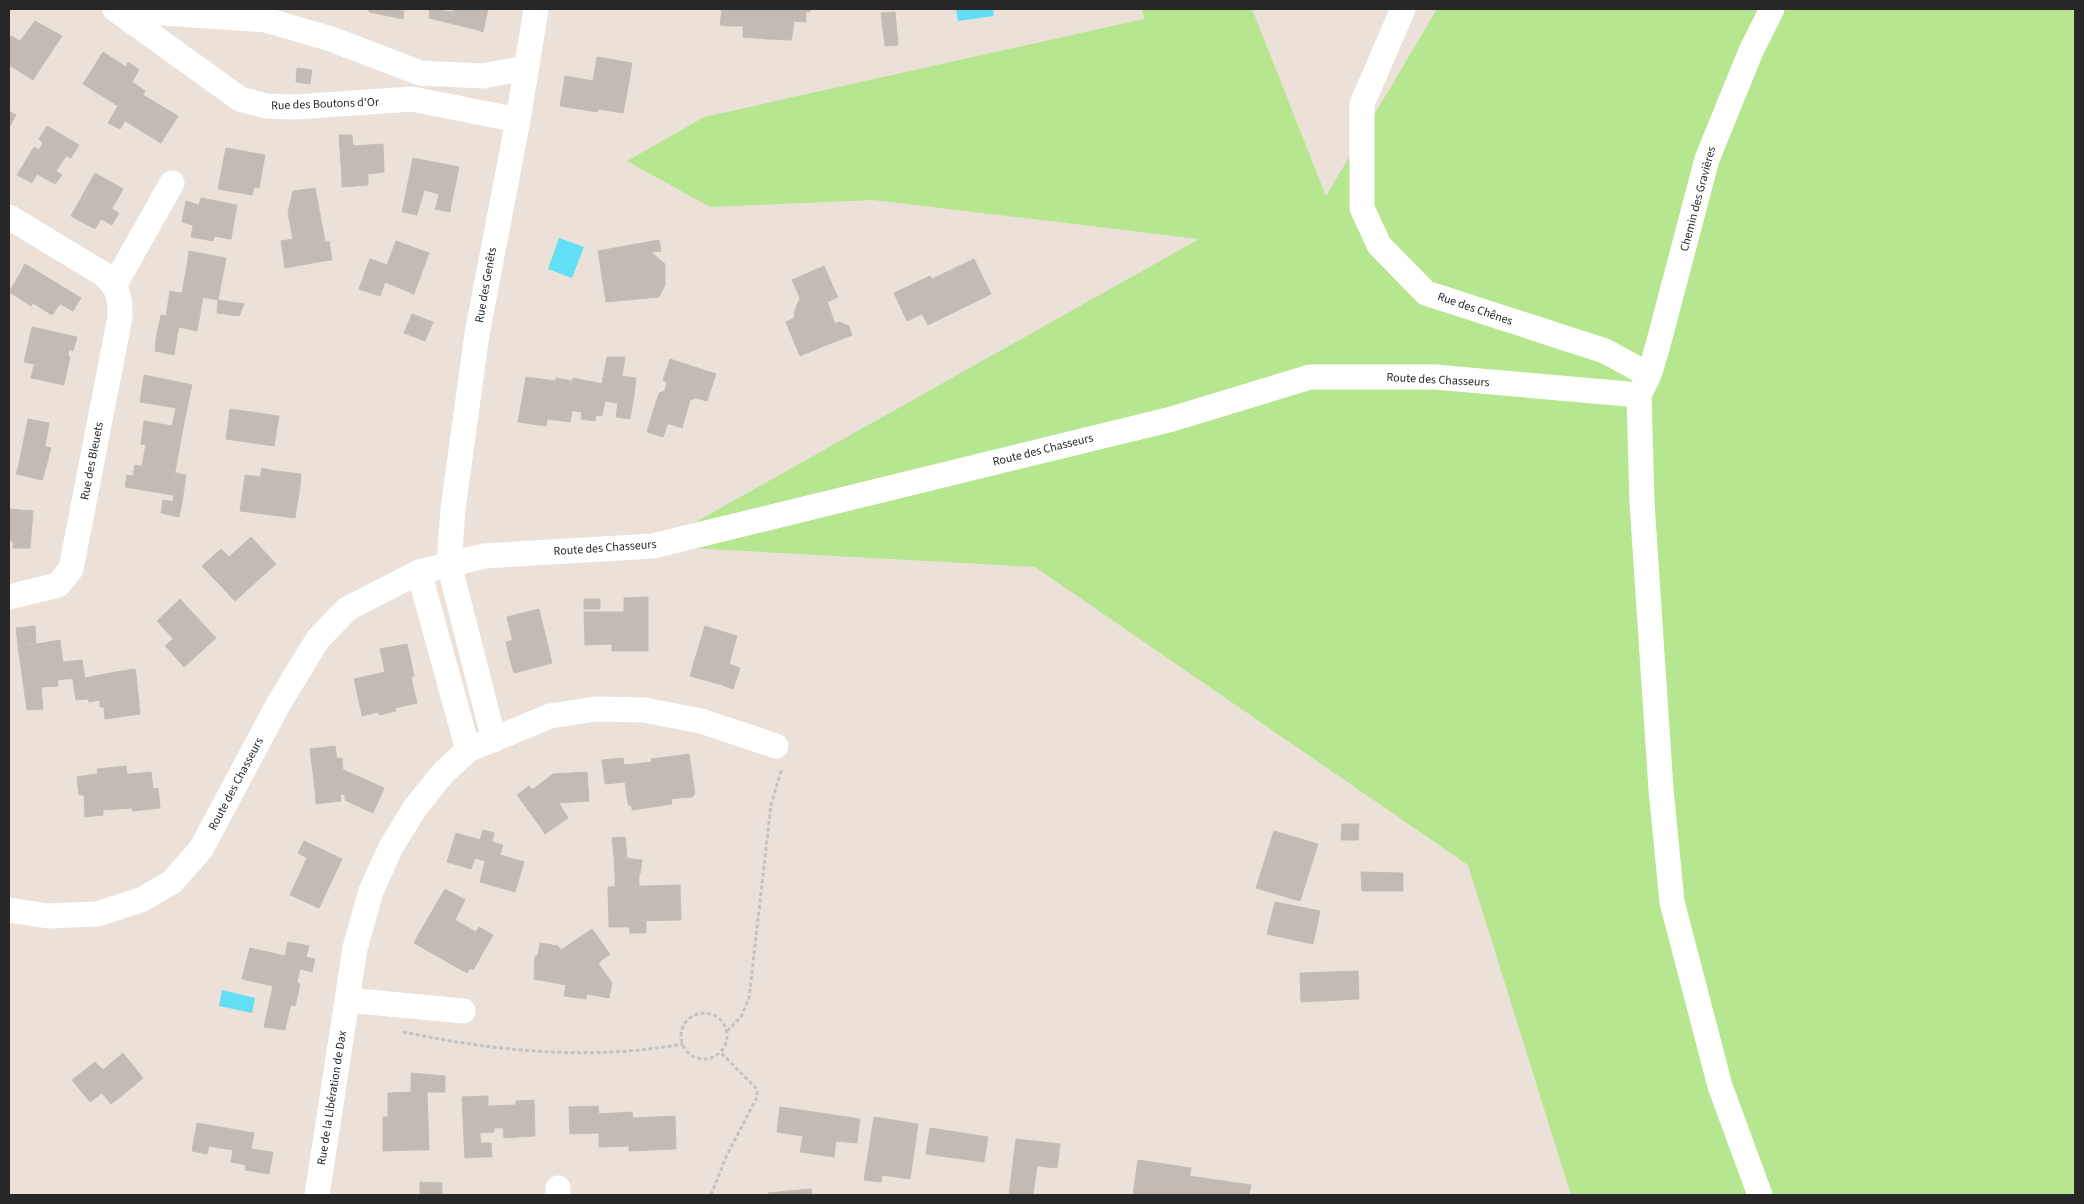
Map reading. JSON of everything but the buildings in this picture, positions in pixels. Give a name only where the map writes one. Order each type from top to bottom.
[{"type":"street","name":"Rue des Boutons d'Or","points":[[117,9],[266,20],[331,39],[420,73],[483,76],[525,68]]},
{"type":"street","name":"Rue des Boutons d'Or","points":[[117,9],[240,99],[266,106],[296,107],[412,100],[518,120]]},
{"type":"street","name":"Rue des Genêts","points":[[449,564],[453,509],[477,334],[518,120],[536,9]]},
{"type":"street","name":"Rue des Chênes","points":[[1403,9],[1362,104],[1362,208],[1379,245],[1426,292],[1605,351],[1644,385]]},
{"type":"street","name":"Chemin des Gravières","points":[[1760,1195],[1720,1086],[1672,902],[1661,789],[1642,503],[1644,385],[1682,260],[1706,159],[1751,51],[1772,9]]},
{"type":"street","points":[[412,100],[420,73]]},
{"type":"street","points":[[9,217],[103,274],[115,284],[172,183]]},
{"type":"street","name":"Rue des Bleuets","points":[[9,597],[58,585],[70,569],[120,317],[120,300],[115,284]]},
{"type":"street","name":"Route des Chasseurs","points":[[9,910],[48,916],[97,914],[142,900],[172,882],[200,849],[279,703],[318,639],[347,609],[419,572],[484,556],[653,546],[1172,419],[1310,377],[1435,377],[1644,385]]},
{"type":"street","points":[[449,564],[494,740]]},
{"type":"street","points":[[419,572],[468,750]]},
{"type":"street","name":"Rue de la Libération de Dax","points":[[317,1195],[355,948],[368,900],[391,847],[415,808],[443,773],[468,750],[550,716],[596,709],[644,710],[701,721],[774,757]]},
{"type":"street","points":[[348,1000],[463,1011]]},
{"type":"path","points":[[727,1031],[741,1017],[748,998],[771,805],[781,771],[774,757]]},
{"type":"path","points":[[698,1013],[713,1014],[724,1024],[727,1031],[727,1039],[720,1052],[714,1057],[699,1058],[686,1050],[681,1036],[686,1022],[698,1013]]},
{"type":"path","points":[[399,1031],[446,1041],[532,1051],[647,1050],[683,1044]]},
{"type":"path","points":[[711,1195],[726,1157],[757,1097],[757,1090],[720,1052]]},
{"type":"green space","points":[[1142,9],[1252,9],[1326,196],[1437,9],[2075,9],[2075,1195],[1571,1195],[1468,865],[1035,567],[653,546],[1199,239],[873,200],[710,207],[627,161],[704,117],[1144,19]]},
{"type":"water","points":[[956,9],[993,9],[994,16],[958,21]]},
{"type":"water","points":[[559,238],[584,247],[572,278],[548,269]]},
{"type":"water","points":[[222,990],[255,998],[252,1013],[219,1006]]}]
